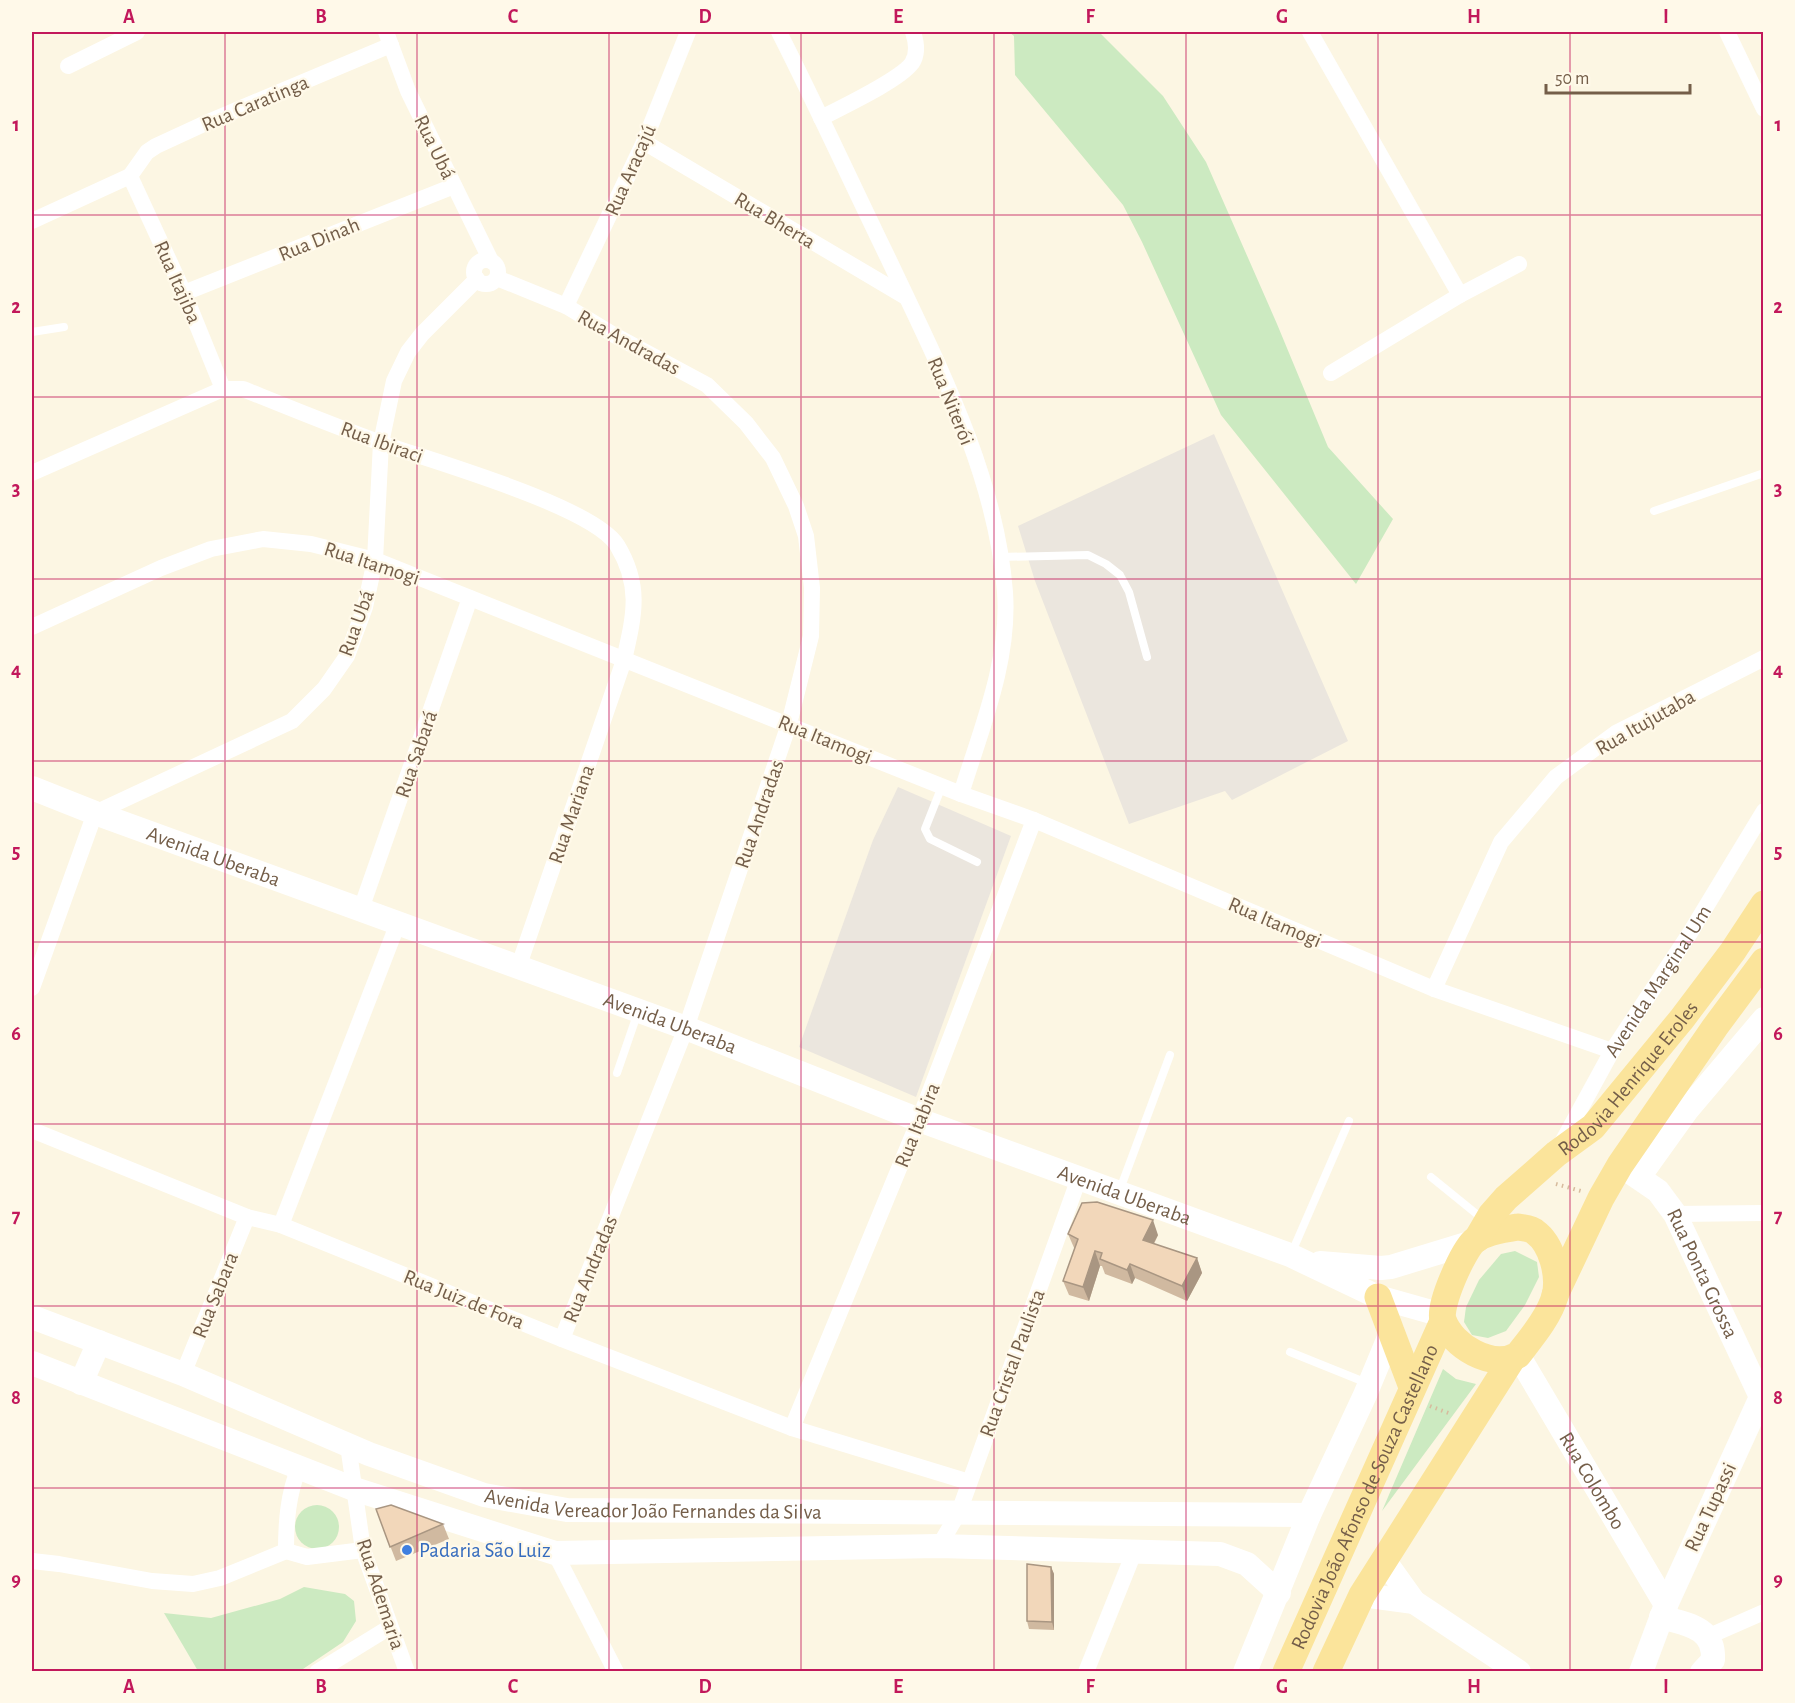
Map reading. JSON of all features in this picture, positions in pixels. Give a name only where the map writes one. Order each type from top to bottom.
[{"type":"main road","name":"Avenida Uberaba","points":[[34,784],[95,813],[686,1028],[920,1120],[1299,1258],[1378,1297],[1443,1318]]},
{"type":"main road","name":"Rodovia Henrique Eroles","points":[[1479,1234],[1506,1198],[1556,1154],[1593,1127],[1681,1020],[1733,951],[1764,904]]},
{"type":"main road","name":"Rodovia Henrique Eroles","points":[[1555,1295],[1602,1198],[1629,1171],[1714,1027],[1764,961]]},
{"type":"main road","points":[[1629,1171],[1687,1110],[1764,1019]]},
{"type":"main road","name":"Rua Ponta Grossa","points":[[1629,1171],[1658,1191],[1675,1214],[1762,1398]]},
{"type":"main road","points":[[1512,1228],[1534,1230],[1546,1242],[1555,1263],[1555,1295],[1545,1316],[1515,1357],[1488,1358],[1472,1352],[1455,1340],[1443,1318],[1446,1295],[1457,1269],[1479,1234],[1512,1228]]},
{"type":"main road","name":"Avenida Uberaba","points":[[1299,1258],[1381,1268],[1391,1267],[1479,1234]]},
{"type":"main road","points":[[1378,1297],[1392,1330],[1411,1392]]},
{"type":"main road","name":"Avenida Vereador João Fernandes da Silva","points":[[32,1317],[183,1374],[348,1445],[484,1495],[567,1510],[1310,1515]]},
{"type":"main road","name":"Rodovia João Afonso de Souza Castellano","points":[[1286,1671],[1443,1318]]},
{"type":"main road","points":[[1245,1671],[1310,1515],[1392,1330]]},
{"type":"main road","points":[[81,1383],[99,1342]]},
{"type":"main road","name":"Rodovia João Afonso de Souza Castellano","points":[[1326,1671],[1362,1595],[1471,1422],[1515,1357]]},
{"type":"main road","name":"Rua Colombo","points":[[1515,1357],[1663,1611]]},
{"type":"main road","name":"Avenida Vereador João Fernandes da Silva","points":[[32,1363],[354,1489],[555,1553],[939,1546],[1220,1554],[1247,1564],[1279,1593]]},
{"type":"main road","name":"Rua Tupassi","points":[[1640,1670],[1663,1611],[1762,1398]]},
{"type":"main road","points":[[1384,1560],[1414,1602],[1519,1671]]},
{"type":"main road","points":[[1362,1595],[1414,1602]]},
{"type":"main road","points":[[1663,1611],[1700,1630],[1712,1644],[1713,1660],[1702,1671]]},
{"type":"street","points":[[68,66],[137,32]]},
{"type":"street","name":"Rua Aracajú","points":[[566,306],[644,142],[688,32]]},
{"type":"street","name":"Rua Niterói","points":[[779,32],[906,297],[958,414],[996,532],[1005,593],[1002,659],[961,794]]},
{"type":"street","points":[[821,118],[901,74],[913,62],[916,53],[913,32]]},
{"type":"street","points":[[1310,32],[1460,295]]},
{"type":"street","points":[[1726,32],[1764,109]]},
{"type":"street","name":"Rua Caratinga","points":[[130,176],[147,152],[156,146],[388,38]]},
{"type":"street","name":"Rua Ubá","points":[[388,38],[408,91],[491,261]]},
{"type":"street","name":"Rua Bherta","points":[[644,142],[906,297]]},
{"type":"street","points":[[32,221],[130,176]]},
{"type":"street","name":"Rua Itajiba","points":[[130,176],[184,293],[223,389]]},
{"type":"street","name":"Rua Dinah","points":[[184,293],[454,186]]},
{"type":"street","points":[[483,260],[491,261],[497,266],[497,278],[488,285],[483,284],[474,272],[477,264],[483,260]]},
{"type":"street","points":[[1330,373],[1460,295],[1519,264]]},
{"type":"street","name":"Rua Andradas","points":[[497,278],[566,306],[614,335],[707,385],[746,423],[773,459],[796,506],[806,536],[812,588],[811,636],[789,724],[686,1028],[562,1339]]},
{"type":"street","name":"Rua Ubá","points":[[95,813],[292,721],[324,689],[347,656],[365,607],[375,560],[381,443],[394,381],[408,352],[422,334],[477,279]]},
{"type":"street","points":[[32,473],[223,389]]},
{"type":"street","name":"Rua Ibiraci","points":[[223,389],[243,390],[381,443],[540,498],[590,522],[616,543],[631,576],[635,610],[624,660]]},
{"type":"street","name":"Rua Itamogi","points":[[32,627],[161,568],[211,549],[263,539],[311,544],[375,560],[961,794],[1034,820],[1434,989],[1612,1052]]},
{"type":"street","name":"Rua Sabará","points":[[361,909],[470,598]]},
{"type":"street","name":"Rua Itujutaba","points":[[1434,989],[1501,842],[1556,777],[1616,733],[1764,658]]},
{"type":"street","name":"Rua Mariana","points":[[518,968],[624,660]]},
{"type":"street","name":"Avenida Marginal Um","points":[[1556,1154],[1612,1052],[1690,933],[1764,811]]},
{"type":"street","points":[[32,988],[36,962],[95,813]]},
{"type":"street","name":"Rua Itabira","points":[[792,1428],[920,1120],[1034,820]]},
{"type":"street","points":[[281,1225],[398,923]]},
{"type":"street","name":"Rua Juiz de Fora","points":[[32,1130],[247,1216],[281,1225],[562,1339],[792,1428],[969,1482]]},
{"type":"street","name":"Rua Cristal Paulista","points":[[939,1546],[958,1512],[1079,1178]]},
{"type":"street","points":[[1675,1214],[1764,1213]]},
{"type":"street","name":"Rua Sabara","points":[[183,1374],[247,1216]]},
{"type":"street","name":"Rua Ademaria","points":[[348,1445],[363,1550],[407,1671]]},
{"type":"street","points":[[286,1551],[286,1516],[291,1488],[299,1467]]},
{"type":"street","points":[[32,1561],[152,1581],[193,1584],[220,1578],[286,1551],[308,1557],[363,1550]]},
{"type":"street","points":[[1086,1671],[1135,1550]]},
{"type":"street","points":[[555,1553],[616,1671]]},
{"type":"street","points":[[1707,1637],[1764,1612]]},
{"type":"street","points":[[317,1671],[390,1627]]},
{"type":"lane","points":[[32,332],[64,327]]},
{"type":"lane","points":[[1654,511],[1764,473]]},
{"type":"lane","points":[[1000,558],[1088,555],[1106,564],[1120,575],[1129,592],[1147,657]]},
{"type":"lane","points":[[942,786],[925,829],[930,839],[977,862]]},
{"type":"lane","points":[[617,1073],[638,1011]]},
{"type":"lane","points":[[1119,1192],[1170,1055]]},
{"type":"lane","points":[[1299,1258],[1349,1121]]},
{"type":"lane","points":[[1431,1177],[1479,1234]]},
{"type":"lane","points":[[1290,1352],[1370,1384]]},
{"type":"path","points":[[1530,1176],[1602,1198]]},
{"type":"path","points":[[1411,1392],[1471,1422]]},
{"type":"shaded area","points":[[1214,434],[1348,741],[1232,800],[1225,791],[1129,824],[1035,581],[1018,526]]},
{"type":"shaded area","points":[[898,787],[1011,836],[916,1097],[799,1047],[873,840]]},
{"type":"green space","points":[[1009,32],[1099,32],[1163,96],[1206,162],[1328,447],[1393,519],[1356,584],[1221,415],[1123,205],[1015,75],[1014,36]]},
{"type":"green space","points":[[1515,1251],[1537,1262],[1539,1277],[1525,1305],[1506,1331],[1488,1338],[1472,1335],[1464,1322],[1466,1307],[1479,1280],[1501,1254]]},
{"type":"green space","points":[[1443,1369],[1456,1379],[1476,1384],[1382,1511]]},
{"type":"green space","points":[[317,1505],[326,1506],[333,1511],[338,1518],[338,1536],[333,1543],[326,1548],[317,1549],[308,1548],[301,1543],[296,1536],[295,1527],[296,1518],[301,1511],[308,1506]]},
{"type":"green space","points":[[304,1587],[345,1594],[354,1601],[356,1621],[343,1642],[300,1671],[198,1671],[164,1613],[211,1618],[280,1599]]},
{"type":"building","points":[[1097,1202],[1153,1220],[1143,1240],[1197,1258],[1182,1286],[1130,1264],[1127,1270],[1100,1259],[1102,1253],[1095,1251],[1083,1287],[1063,1281],[1078,1239],[1068,1234],[1082,1203]]},
{"type":"building","points":[[391,1505],[443,1524],[390,1547],[376,1509]]},
{"type":"building","points":[[1027,1564],[1051,1567],[1052,1622],[1027,1621]]},
{"type":"place","name":"Padaria São Luiz","points":[[407,1550]]}]
